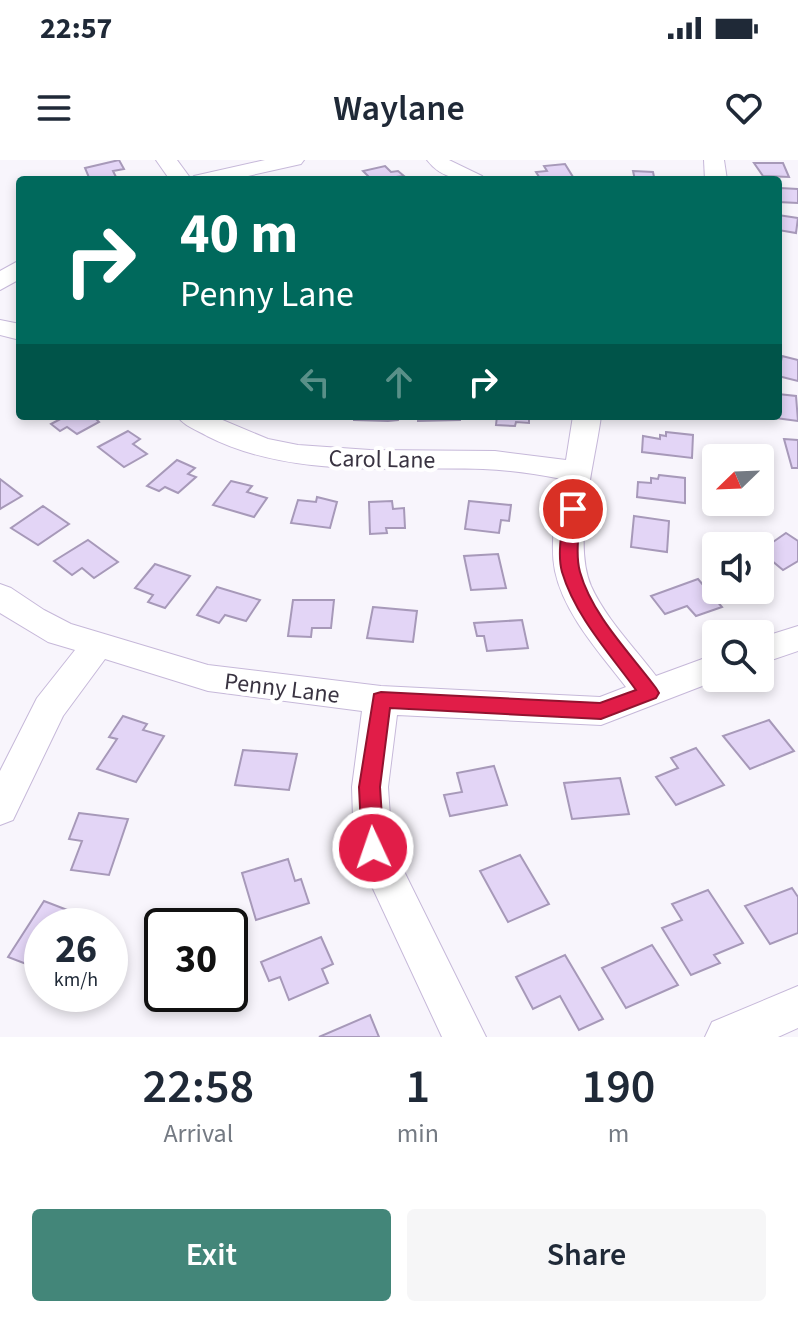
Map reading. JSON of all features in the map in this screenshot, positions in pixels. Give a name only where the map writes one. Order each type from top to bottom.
[{"type":"street","points":[[220,176],[294,160]]},
{"type":"street","points":[[437,160],[445,168],[465,176]]},
{"type":"street","points":[[0,283],[16,270]]},
{"type":"street","name":"Carol Lane","points":[[200,420],[245,441],[315,458],[483,460],[580,472]]},
{"type":"street","points":[[586,420],[570,528],[570,571],[591,614],[649,693]]},
{"type":"street","name":"Penny Lane","points":[[0,596],[46,627],[208,678],[381,700],[601,711],[702,672]]},
{"type":"street","points":[[774,646],[798,638]]},
{"type":"street","points":[[0,809],[49,708],[98,644]]},
{"type":"street","points":[[381,700],[370,787],[373,848],[464,1037]]},
{"type":"street","points":[[727,1037],[798,1007]]},
{"type":"building","points":[[119,160],[124,169],[113,171],[116,176],[88,176],[85,168]]},
{"type":"building","points":[[754,163],[783,163],[789,177],[782,176],[763,176]]},
{"type":"building","points":[[565,164],[572,176],[538,176],[536,172],[547,171],[544,166]]},
{"type":"building","points":[[385,166],[391,172],[398,171],[404,176],[368,176],[363,171]]},
{"type":"building","points":[[633,171],[653,172],[654,176],[634,176]]},
{"type":"building","points":[[782,188],[798,189],[798,203],[782,202]]},
{"type":"building","points":[[782,216],[798,218],[796,233],[782,231]]},
{"type":"building","points":[[782,356],[798,360],[798,381],[782,377]]},
{"type":"building","points":[[782,394],[796,396],[798,421],[782,419]]},
{"type":"building","points":[[58,420],[99,422],[77,434],[67,427],[60,431],[51,424]]},
{"type":"building","points":[[497,420],[529,420],[529,423],[516,422],[515,426],[496,425]]},
{"type":"building","points":[[128,431],[140,439],[133,444],[147,454],[124,467],[98,447]]},
{"type":"building","points":[[666,432],[693,435],[692,458],[642,452],[643,436],[660,439],[660,435],[666,436]]},
{"type":"building","points":[[784,439],[798,440],[798,468],[792,468]]},
{"type":"building","points":[[177,460],[195,468],[188,474],[196,477],[178,493],[165,487],[159,491],[147,486]]},
{"type":"building","points":[[659,475],[685,478],[685,503],[637,497],[638,482],[651,483],[651,478],[658,479]]},
{"type":"building","points":[[0,479],[22,496],[0,509]]},
{"type":"building","points":[[231,481],[252,486],[247,492],[267,498],[254,517],[213,505]]},
{"type":"building","points":[[317,497],[337,502],[330,528],[291,523],[298,500],[316,502]]},
{"type":"building","points":[[392,501],[393,509],[404,508],[405,528],[386,528],[387,533],[370,534],[369,502]]},
{"type":"building","points":[[469,501],[511,505],[509,521],[501,520],[499,533],[465,529]]},
{"type":"building","points":[[43,506],[69,524],[38,545],[11,528]]},
{"type":"building","points":[[634,516],[669,521],[667,552],[631,547]]},
{"type":"building","points":[[786,533],[798,541],[798,561],[783,570],[774,563],[774,541]]},
{"type":"building","points":[[88,540],[118,562],[94,578],[82,568],[72,575],[54,561]]},
{"type":"building","points":[[498,554],[506,588],[471,590],[464,556]]},
{"type":"building","points":[[155,564],[190,576],[165,608],[148,602],[153,595],[135,588]]},
{"type":"building","points":[[698,579],[702,584],[702,604],[719,604],[722,607],[696,616],[687,606],[665,614],[651,596]]},
{"type":"building","points":[[217,587],[260,600],[246,621],[225,615],[219,623],[197,615]]},
{"type":"building","points":[[293,600],[334,600],[331,628],[312,628],[311,637],[288,636]]},
{"type":"building","points":[[373,607],[417,611],[413,642],[367,638]]},
{"type":"building","points":[[522,620],[528,648],[487,651],[484,636],[477,636],[474,623]]},
{"type":"building","points":[[123,716],[147,724],[143,730],[164,736],[136,782],[97,769],[117,739],[109,737]]},
{"type":"building","points":[[769,720],[794,751],[750,769],[723,736]]},
{"type":"building","points":[[696,748],[724,785],[676,805],[656,777],[678,768],[671,758]]},
{"type":"building","points":[[243,750],[297,754],[289,790],[235,785]]},
{"type":"building","points":[[494,766],[507,805],[450,816],[444,795],[462,792],[457,773]]},
{"type":"building","points":[[620,778],[629,814],[572,819],[564,783]]},
{"type":"building","points":[[79,813],[128,819],[109,875],[71,870],[82,841],[69,839]]},
{"type":"building","points":[[520,855],[549,904],[508,922],[480,871]]},
{"type":"building","points":[[288,859],[295,881],[301,879],[309,903],[256,920],[242,873]]},
{"type":"building","points":[[792,888],[798,897],[798,933],[770,944],[745,906]]},
{"type":"building","points":[[708,890],[743,943],[714,955],[720,963],[691,975],[662,928],[682,920],[672,904]]},
{"type":"building","points":[[44,901],[62,908],[40,908]]},
{"type":"building","points":[[24,932],[24,963],[8,957]]},
{"type":"building","points":[[321,937],[333,964],[322,969],[328,983],[289,1000],[280,977],[269,981],[261,962]]},
{"type":"building","points":[[652,945],[678,985],[626,1008],[602,968]]},
{"type":"building","points":[[565,955],[603,1019],[579,1030],[560,996],[533,1009],[516,977]]},
{"type":"building","points":[[370,1015],[379,1037],[319,1037]]},
{"type":"route","points":[[373,848],[370,787],[381,700],[601,711],[649,693],[591,614],[570,571],[573,509]]}]
